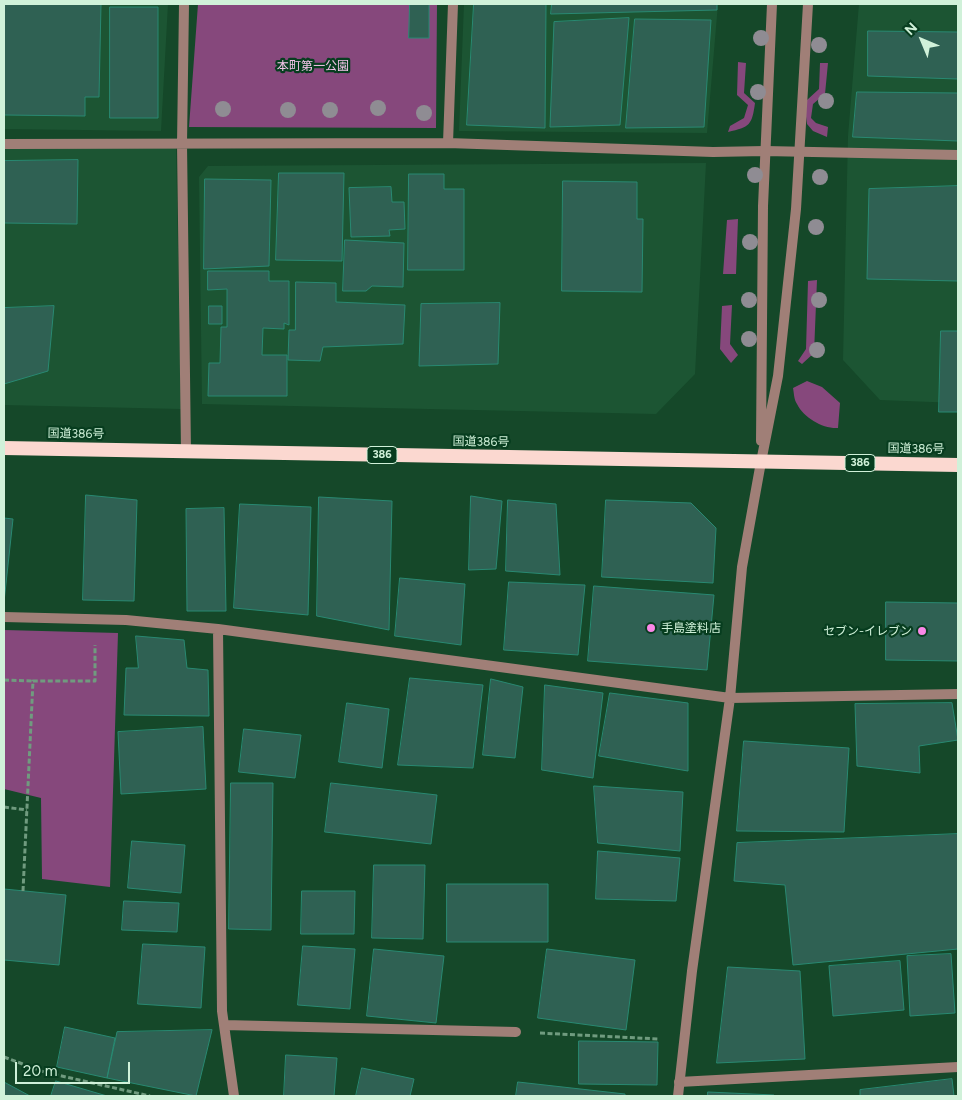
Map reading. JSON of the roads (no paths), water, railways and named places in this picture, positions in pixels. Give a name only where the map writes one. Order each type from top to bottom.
[{"type":"highway","name":"国道386号","points":[[4,448],[958,465]]},
{"type":"street","points":[[184,4],[182,144],[186,451]]},
{"type":"street","points":[[448,143],[452,4]]},
{"type":"street","points":[[761,462],[760,375],[765,151],[772,4]]},
{"type":"street","points":[[678,1096],[730,698],[742,568],[778,376],[796,209],[808,4]]},
{"type":"street","points":[[4,144],[448,143],[713,152],[958,154]]},
{"type":"street","points":[[4,617],[95,619],[218,629],[730,698],[958,694]]},
{"type":"street","points":[[218,629],[222,1012],[234,1096]]},
{"type":"street","points":[[224,1025],[516,1032]]},
{"type":"street","points":[[680,1082],[958,1067]]},
{"type":"place","name":"手島塗料店","points":[[651,628]]},
{"type":"place","name":"セブン-イレブン","points":[[922,631]]},
{"type":"park label","name":"本町第一公園","points":[[313,66]]}]
